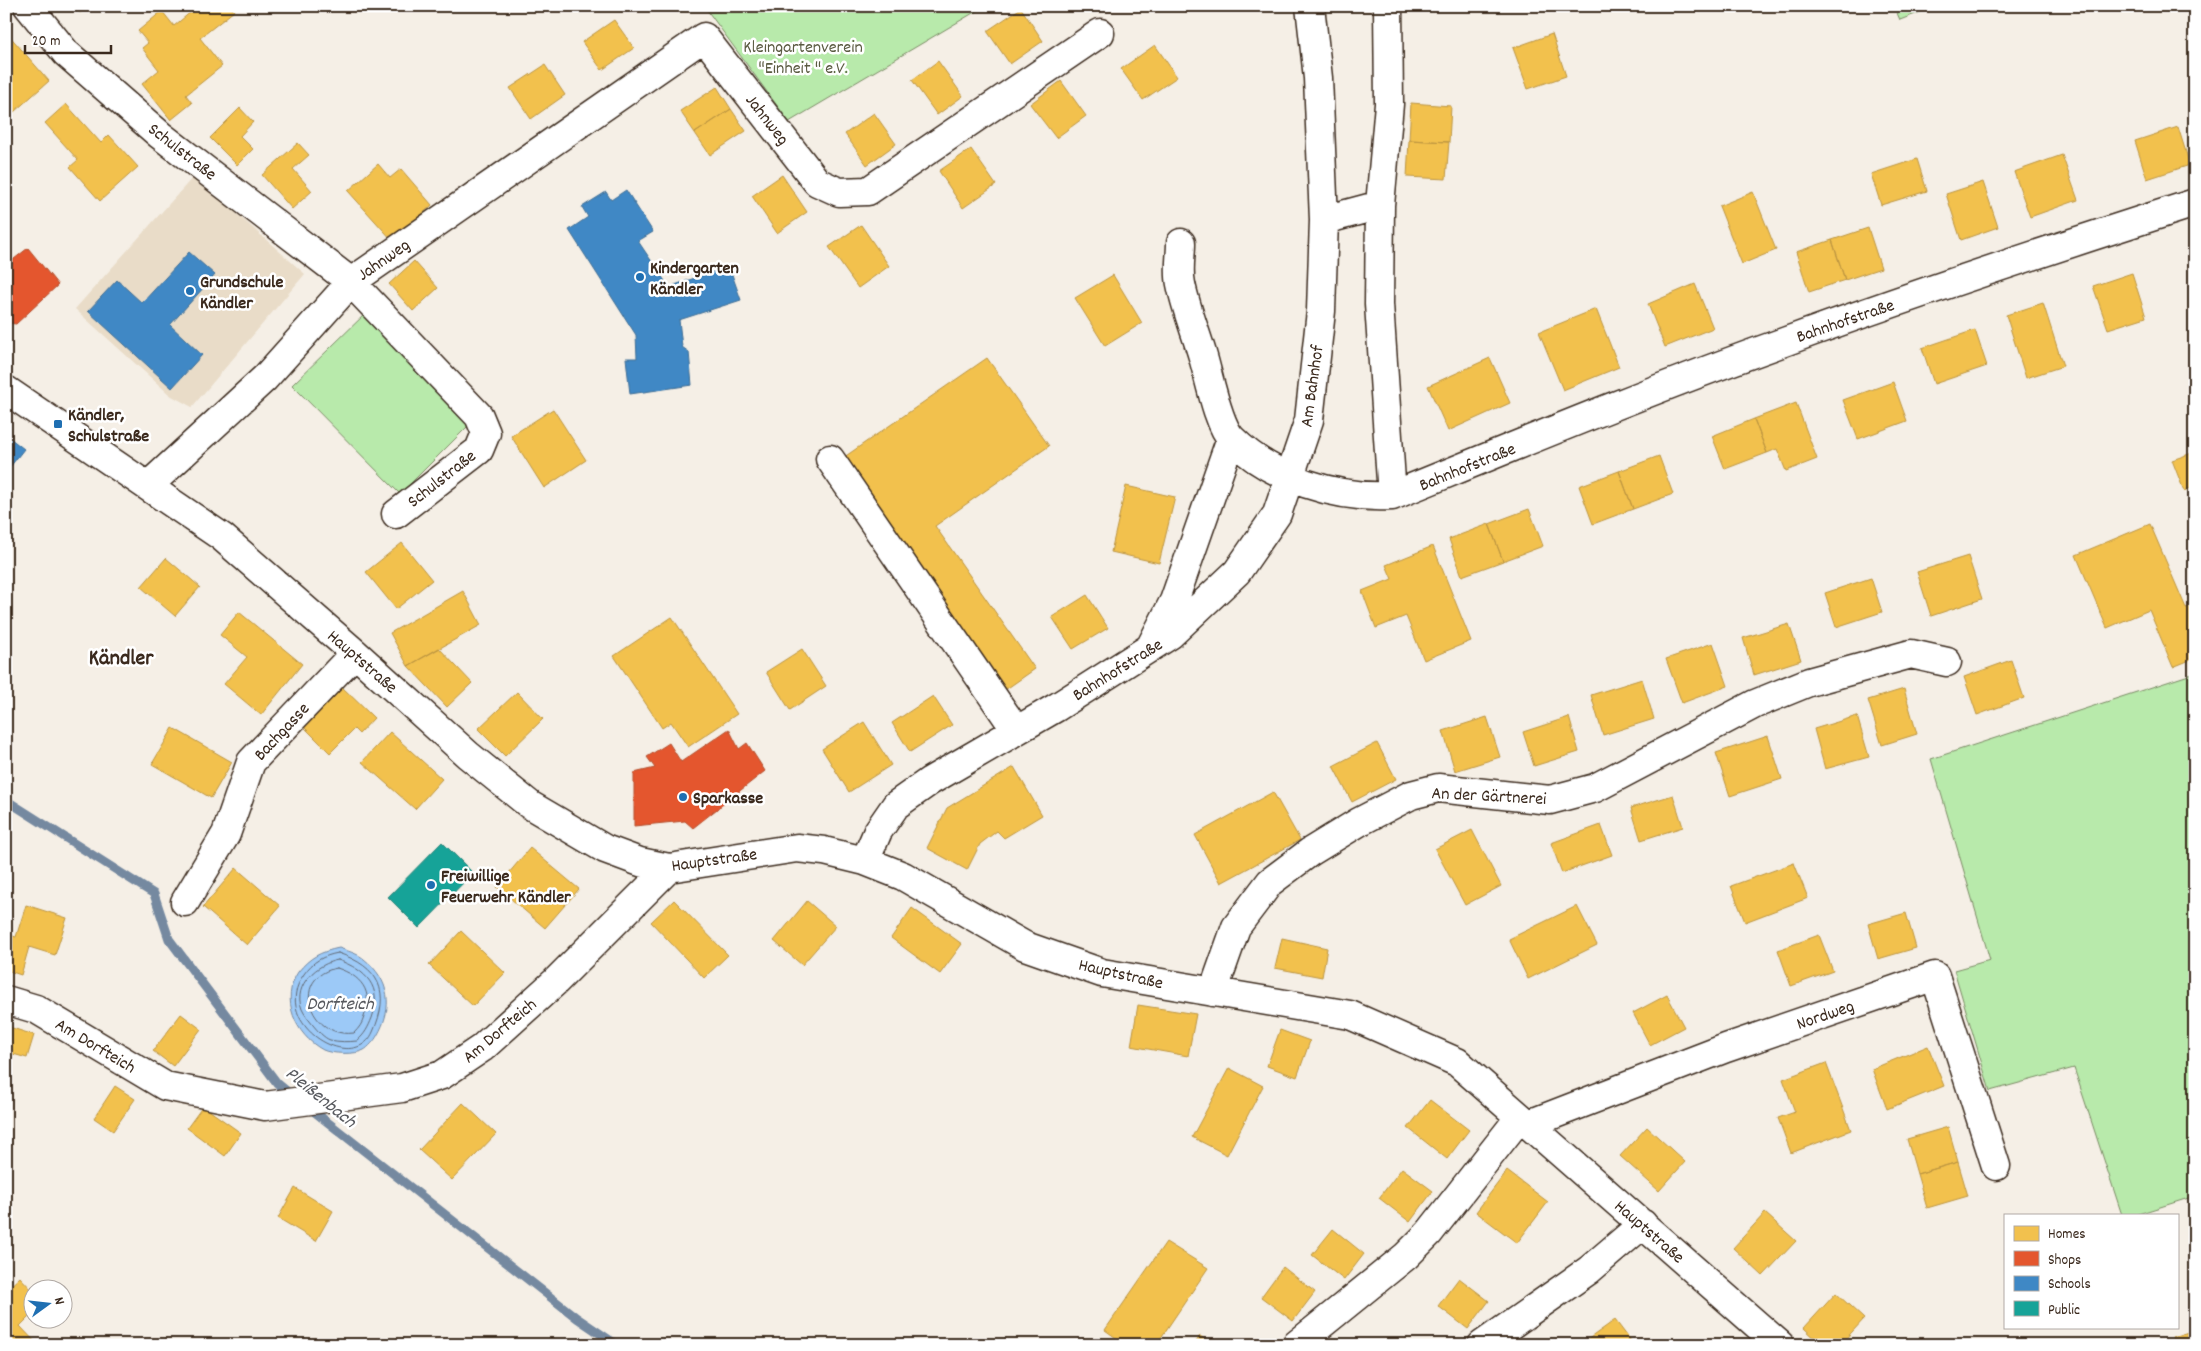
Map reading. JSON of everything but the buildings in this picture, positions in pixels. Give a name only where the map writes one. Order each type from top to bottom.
[{"type":"street","name":"Schulstraße","points":[[28,6],[66,53],[160,135],[351,282],[478,416],[486,432],[479,450],[396,514]]},
{"type":"street","name":"Am Bahnhof","points":[[1291,477],[1309,420],[1321,312],[1324,220],[1318,78],[1310,6]]},
{"type":"street","points":[[1388,6],[1388,104],[1380,205],[1379,304],[1392,496]]},
{"type":"street","name":"Jahnweg","points":[[351,282],[704,36],[817,182],[839,192],[868,191],[1100,33]]},
{"type":"street","name":"Bahnhofstraße","points":[[865,861],[878,831],[896,805],[930,781],[1170,635],[1237,572],[1277,514],[1291,477],[1333,491],[1367,498],[1392,496],[1585,417],[1783,342],[2049,249],[2195,202]]},
{"type":"street","points":[[1324,220],[1380,205]]},
{"type":"street","points":[[1181,242],[1180,283],[1219,412],[1231,438],[1266,465],[1291,477]]},
{"type":"street","points":[[148,486],[265,378],[351,282]]},
{"type":"street","name":"Hauptstraße","points":[[6,390],[222,537],[468,755],[530,805],[605,849],[640,862],[670,868],[797,848],[824,850],[865,861],[903,876],[1025,946],[1102,973],[1350,1015],[1457,1062],[1780,1345]]},
{"type":"street","points":[[1150,648],[1174,601],[1231,438]]},
{"type":"street","points":[[830,459],[1016,730]]},
{"type":"street","name":"Bachgasse","points":[[185,902],[226,834],[252,762],[355,653]]},
{"type":"street","name":"An der Gärtnerei","points":[[1213,992],[1236,927],[1270,882],[1310,852],[1358,822],[1411,795],[1438,788],[1550,800],[1595,788],[1755,704],[1809,682],[1911,654],[1947,662]]},
{"type":"street","name":"Am Dorfteich","points":[[6,1000],[36,1009],[165,1086],[264,1106],[402,1088],[442,1075],[482,1048],[540,995],[670,868]]},
{"type":"street","name":"Nordweg","points":[[1525,1121],[1726,1048],[1934,976],[1996,1166]]},
{"type":"street","points":[[1296,1345],[1406,1256],[1429,1233],[1525,1121]]},
{"type":"street","points":[[1482,1345],[1508,1325],[1590,1270],[1643,1224]]},
{"type":"shaded area","name":"Grundschule Kändler","points":[[194,176],[305,274],[192,407],[170,395],[75,309]]},
{"type":"green space","name":"Kleingartenverein \"Einheit \" e.V.","points":[[704,6],[985,6],[789,122]]},
{"type":"green space","points":[[1894,6],[1936,6],[1900,20]]},
{"type":"green space","points":[[369,310],[474,420],[400,494],[292,385]]},
{"type":"green space","points":[[2195,673],[2195,1196],[2138,1214],[2122,1214],[2074,1068],[1990,1091],[1954,970],[1990,960],[1931,759]]},
{"type":"water","name":"Dorfteich","points":[[339,948],[358,955],[373,967],[387,994],[386,1015],[377,1036],[366,1049],[355,1053],[327,1051],[313,1043],[298,1026],[293,1016],[291,1005],[290,993],[298,972],[316,956]]},
{"type":"waterway","name":"Pleißenbach","points":[[6,800],[154,894],[169,939],[277,1083],[294,1097]]},
{"type":"waterway","name":"Pleißenbach","points":[[307,1106],[577,1318],[617,1345]]},
{"type":"place","name":"Kindergarten Kändler","points":[[640,277]]},
{"type":"place","name":"Grundschule Kändler","points":[[190,291]]},
{"type":"place","name":"Kändler, Schulstraße","points":[[58,424]]},
{"type":"place","name":"Sparkasse","points":[[683,797]]},
{"type":"place","name":"Freiwillige Feuerwehr Kändler","points":[[431,885]]},
{"type":"district","name":"Kändler","points":[[121,656]]}]
